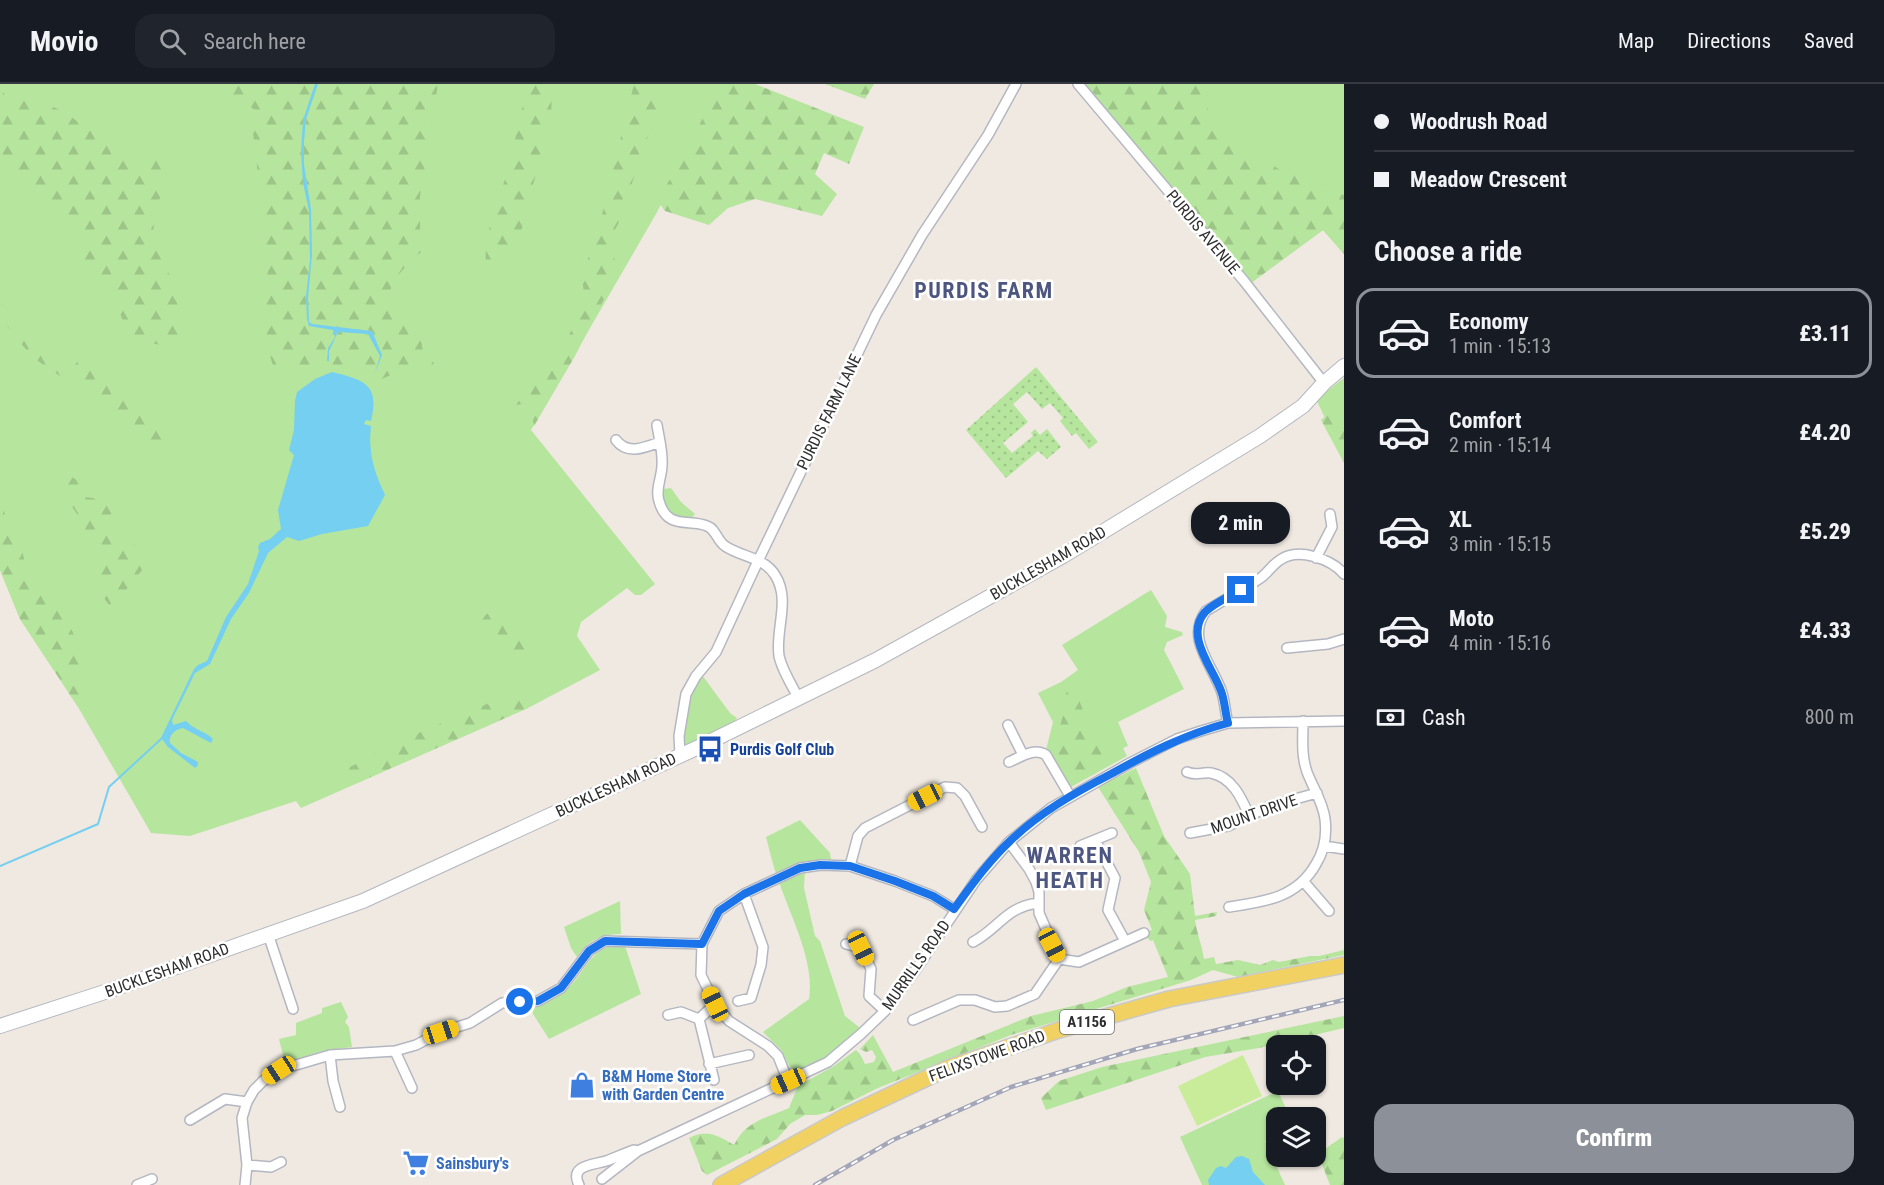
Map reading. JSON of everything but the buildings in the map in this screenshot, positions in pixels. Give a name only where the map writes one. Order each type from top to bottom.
[{"type":"main road","name":"FELIXSTOWE ROAD","points":[[721,1185],[842,1118],[948,1068],[1059,1030],[1169,999],[1344,965]]},
{"type":"street","name":"PURDIS FARM LANE","points":[[680,755],[679,736],[686,694],[696,676],[716,652],[876,315],[922,235],[988,135],[1016,84]]},
{"type":"street","name":"PURDIS AVENUE","points":[[1078,84],[1244,281],[1324,383]]},
{"type":"street","name":"BUCKLESHAM ROAD","points":[[0,1026],[111,990],[363,901],[680,755],[876,660],[1063,556],[1260,436],[1303,406],[1344,366]]},
{"type":"street","points":[[657,425],[662,469],[658,493],[664,512],[677,522],[712,528],[723,546],[758,561],[773,572],[780,584],[782,594],[778,639],[779,656],[783,669],[798,697]]},
{"type":"street","points":[[616,440],[622,447],[633,449],[660,442]]},
{"type":"street","points":[[1316,558],[1332,527],[1330,514]]},
{"type":"street","points":[[1228,723],[1222,692],[1198,641],[1197,635],[1206,610],[1261,577],[1289,555],[1298,553],[1316,558],[1335,566],[1344,574]]},
{"type":"street","points":[[1287,648],[1328,644],[1344,639]]},
{"type":"street","points":[[1229,907],[1268,901],[1288,893],[1304,882],[1320,858],[1324,846],[1325,818],[1303,757],[1303,721]]},
{"type":"street","name":"MURRILLS ROAD","points":[[602,1182],[638,1152],[828,1062],[885,1011],[917,968],[954,909],[1009,842],[1041,815],[1070,796],[1178,739],[1228,723],[1344,721]]},
{"type":"street","points":[[1008,725],[1023,755]]},
{"type":"street","points":[[1009,762],[1035,751],[1046,755],[1070,796]]},
{"type":"street","points":[[1187,771],[1194,775],[1209,773],[1226,778],[1241,797],[1249,815]]},
{"type":"street","points":[[850,866],[858,836],[865,828],[945,787],[957,788],[965,796],[982,827]]},
{"type":"street","name":"MOUNT DRIVE","points":[[1190,833],[1228,825],[1270,806],[1317,794]]},
{"type":"street","points":[[1080,846],[1112,833]]},
{"type":"street","points":[[1095,840],[1115,878],[1108,910],[1125,941]]},
{"type":"street","points":[[1009,842],[1029,868],[1036,882],[1039,892],[1039,913],[1059,959]]},
{"type":"street","points":[[1324,846],[1344,849]]},
{"type":"street","points":[[788,1081],[784,1067],[773,1051],[729,1021],[715,1004],[701,975],[702,944],[719,911],[744,894],[800,868],[820,865],[850,866],[933,896],[954,909]]},
{"type":"street","points":[[1304,882],[1329,911]]},
{"type":"street","points":[[738,1001],[751,998],[761,964],[763,947],[744,894]]},
{"type":"street","points":[[973,942],[986,935],[1010,912],[1024,905],[1038,903]]},
{"type":"street","points":[[1059,959],[1079,962],[1144,933]]},
{"type":"street","points":[[268,934],[293,1009]]},
{"type":"street","points":[[245,1185],[247,1165],[242,1118],[254,1089],[279,1070],[330,1055],[395,1051],[470,1023],[502,1003],[538,1001],[561,988],[589,951],[605,941],[702,944]]},
{"type":"street","points":[[846,944],[861,948],[871,969],[869,996],[885,1011]]},
{"type":"street","points":[[913,1020],[959,1000],[975,1000],[995,1007],[1007,1006],[1035,994],[1059,959]]},
{"type":"street","points":[[699,1019],[715,1004]]},
{"type":"street","points":[[668,1014],[681,1012],[699,1019]]},
{"type":"street","points":[[699,1019],[714,1080]]},
{"type":"street","points":[[395,1051],[412,1088]]},
{"type":"street","points":[[330,1055],[333,1082],[340,1107]]},
{"type":"street","points":[[709,1064],[749,1055]]},
{"type":"street","points":[[190,1120],[225,1099],[247,1102]]},
{"type":"street","name":"MURRILLS ROAD","points":[[592,1165],[634,1150],[638,1152]]},
{"type":"street","points":[[247,1165],[271,1167],[281,1162]]},
{"type":"street","points":[[579,1185],[577,1175],[586,1164],[600,1169],[602,1182]]},
{"type":"street","points":[[137,1185],[152,1179]]},
{"type":"green space","points":[[0,84],[725,84],[656,214],[531,430],[655,584],[641,595],[635,595],[627,588],[581,622],[577,636],[600,670],[528,708],[301,808],[296,801],[190,836],[151,833],[78,707],[20,619],[0,570]]},
{"type":"green space","points":[[212,84],[315,84],[303,120],[303,183],[309,211],[310,260],[306,296],[309,321],[308,297],[312,255],[311,209],[304,165],[304,141],[306,119],[318,84],[438,84],[420,196],[420,228],[424,249],[396,278],[390,296],[391,305],[397,314],[422,335],[424,352],[431,362],[434,362],[431,370],[403,372],[390,375],[377,382],[366,373],[342,368],[326,367],[306,372],[274,369],[267,346],[268,260],[253,132],[255,110],[227,98]],"holes":[[[311,323],[372,331],[382,355],[377,366],[380,356],[368,334],[338,332],[336,339],[328,348],[335,337],[333,329],[315,328]]]},
{"type":"green space","points":[[530,84],[552,84],[551,125],[545,138],[519,240],[509,253],[486,267],[489,229],[508,169]]},
{"type":"green space","points":[[634,84],[654,84],[658,106],[618,224],[605,249],[621,266],[575,356],[534,426],[531,409],[522,404],[516,405],[514,398],[532,386],[557,361],[585,301],[582,278],[584,269],[597,235]]},
{"type":"green space","points":[[718,84],[755,84],[864,127],[849,164],[824,153],[815,174],[837,194],[822,216],[755,199],[728,208],[709,225],[665,211],[657,200],[687,152]]},
{"type":"green space","points":[[825,84],[874,84],[865,99]]},
{"type":"green space","points":[[1083,84],[1344,84],[1344,254],[1323,230],[1251,283]]},
{"type":"green space","points":[[1083,84],[1211,84],[1207,106],[1215,128],[1233,143],[1283,172],[1296,171],[1311,176],[1333,192],[1344,195],[1344,254],[1323,230],[1251,283]]},
{"type":"green space","points":[[0,85],[7,100],[26,99],[47,104],[64,112],[102,136],[113,151],[128,158],[156,158],[163,179],[155,214],[154,235],[162,260],[170,276],[178,285],[183,299],[183,326],[178,349],[142,341],[130,334],[124,325],[117,304],[87,264],[83,243],[77,233],[33,194],[0,154]]},
{"type":"green space","points":[[0,299],[22,330],[51,356],[73,367],[78,361],[112,380],[143,403],[160,422],[160,433],[168,445],[152,442],[127,425],[103,397],[60,376],[32,357],[0,317]]},
{"type":"green space","points":[[1036,367],[1098,442],[1089,449],[1076,433],[1072,436],[1060,421],[1063,418],[1050,403],[1042,409],[1027,392],[1013,404],[1028,422],[1003,443],[1012,453],[1033,436],[1031,433],[1035,429],[1040,435],[1047,429],[1061,447],[1047,459],[1038,451],[1006,478],[966,430]]},
{"type":"green space","points":[[1344,378],[1344,458],[1316,399]]},
{"type":"green space","points":[[1335,410],[1336,418],[1344,432],[1344,463],[1321,420]]},
{"type":"green space","points":[[65,472],[78,481],[79,489],[85,497],[117,501],[120,505],[116,514],[108,515],[106,521],[131,538],[141,559],[143,569],[118,600],[109,605],[104,598],[97,577],[98,555],[92,541],[81,529],[77,514],[70,504],[62,481]]},
{"type":"green space","points":[[671,488],[681,502],[695,514],[689,521],[672,514],[666,507],[663,489]]},
{"type":"green space","points":[[0,501],[4,508],[6,526],[17,539],[22,550],[33,597],[46,594],[52,596],[76,640],[80,656],[82,685],[87,695],[86,700],[78,707],[20,619],[0,570]]},
{"type":"green space","points":[[1151,590],[1167,616],[1165,627],[1182,632],[1183,635],[1167,642],[1164,650],[1184,689],[1118,722],[1128,746],[1123,748],[1127,756],[1071,787],[1046,750],[1053,722],[1038,693],[1061,682],[1078,670],[1062,645]]},
{"type":"green space","points":[[492,611],[528,634],[534,642],[535,649],[525,656],[513,657],[492,646],[482,626],[484,618]]},
{"type":"green space","points":[[702,675],[730,713],[737,718],[734,722],[689,745],[685,744],[682,736],[691,692]]},
{"type":"green space","points":[[520,690],[528,708],[357,783],[348,768],[423,731]]},
{"type":"green space","points":[[1072,690],[1098,738],[1102,752],[1109,758],[1110,764],[1079,775],[1066,771],[1062,761],[1052,754],[1051,747],[1053,743],[1062,741],[1056,735],[1062,719],[1067,691]]},
{"type":"green space","points":[[1136,768],[1164,836],[1190,874],[1195,916],[1217,912],[1216,916],[1195,920],[1204,959],[1214,957],[1216,964],[1238,960],[1260,965],[1273,960],[1279,962],[1344,950],[1344,955],[1238,977],[1213,970],[1191,980],[1011,1035],[878,1088],[832,1111],[805,1115],[790,1124],[777,1139],[707,1175],[702,1171],[689,1138],[695,1135],[712,1134],[734,1145],[744,1130],[751,1125],[789,1108],[798,1086],[834,1066],[856,1050],[865,1064],[874,1062],[876,1057],[872,1050],[866,1052],[860,1049],[873,1035],[893,1072],[1031,1016],[1093,1001],[1127,987],[1168,977],[1153,940],[1150,941],[1144,933],[1152,930],[1144,910],[1151,882],[1139,852],[1098,787]]},
{"type":"green space","points":[[800,820],[830,853],[832,865],[805,867],[804,888],[815,936],[820,941],[845,1016],[864,1031],[798,1077],[782,1051],[763,1032],[809,999],[809,970],[775,871],[766,837]]},
{"type":"green space","points":[[620,901],[621,934],[596,939],[577,957],[571,948],[564,927]]},
{"type":"green space","points":[[611,946],[625,946],[641,994],[549,1039],[533,1014],[532,1007],[559,996],[598,952]]},
{"type":"green space","points":[[341,1002],[348,1017],[345,1022],[349,1027],[352,1047],[322,1051],[285,1063],[279,1039],[296,1035],[296,1023],[322,1013],[322,1008]]},
{"type":"green space","points":[[1344,1016],[1344,1028],[1314,1035],[1266,1035],[1266,1046],[1205,1057],[1046,1110],[1041,1098],[1059,1081],[1102,1067]]},
{"type":"green space","points":[[1243,1055],[1262,1096],[1197,1126],[1178,1086]]},
{"type":"green space","points":[[1269,1095],[1280,1095],[1285,1107],[1266,1107],[1266,1167],[1277,1167],[1285,1185],[1202,1185],[1180,1137]]},
{"type":"green space","points":[[1342,1137],[1344,1138],[1344,1185],[1330,1185],[1323,1167],[1326,1167],[1326,1148]]},
{"type":"water","points":[[315,84],[318,84],[306,119],[304,141],[304,165],[311,209],[312,255],[308,297],[309,322],[372,331],[382,355],[375,373],[380,356],[368,334],[338,332],[329,351],[329,361],[327,361],[328,348],[335,337],[333,330],[309,326],[307,319],[306,296],[310,260],[309,211],[303,183],[301,152],[303,120]]},
{"type":"water","points":[[332,372],[361,381],[371,391],[373,409],[371,421],[366,420],[364,424],[371,426],[370,445],[373,462],[385,495],[368,526],[322,534],[299,541],[287,537],[268,553],[249,593],[231,619],[210,664],[195,673],[172,720],[173,725],[186,721],[213,739],[211,743],[183,728],[171,735],[170,743],[181,753],[198,762],[195,768],[168,747],[162,739],[159,742],[194,669],[207,661],[226,617],[248,584],[260,543],[270,539],[281,529],[278,510],[294,455],[289,450],[294,430],[297,392],[315,379]]},
{"type":"water","points":[[1242,1156],[1249,1159],[1253,1172],[1265,1185],[1209,1185],[1208,1180],[1216,1168],[1221,1166],[1226,1168],[1236,1157]]},
{"type":"waterway","points":[[0,866],[98,824],[109,787],[161,739]]},
{"type":"railway","points":[[815,1185],[893,1140],[1011,1087],[1137,1049],[1344,1000]]},
{"type":"place","name":"Purdis Golf Club","points":[[710,749]]},
{"type":"place","name":"B&M Home Store with Garden Centre","points":[[582,1085]]},
{"type":"place","name":"Sainsbury's","points":[[416,1163]]},
{"type":"district","name":"PURDIS FARM","points":[[984,290]]},
{"type":"district","name":"WARREN HEATH","points":[[1070,868]]},
{"type":"route","points":[[520,1002],[538,1001],[561,988],[589,951],[605,941],[702,944],[719,911],[744,894],[800,868],[820,865],[850,866],[933,896],[954,909],[1009,842],[1051,808],[1178,739],[1228,723],[1222,692],[1200,647],[1197,635],[1198,625],[1206,610],[1241,590]]}]
